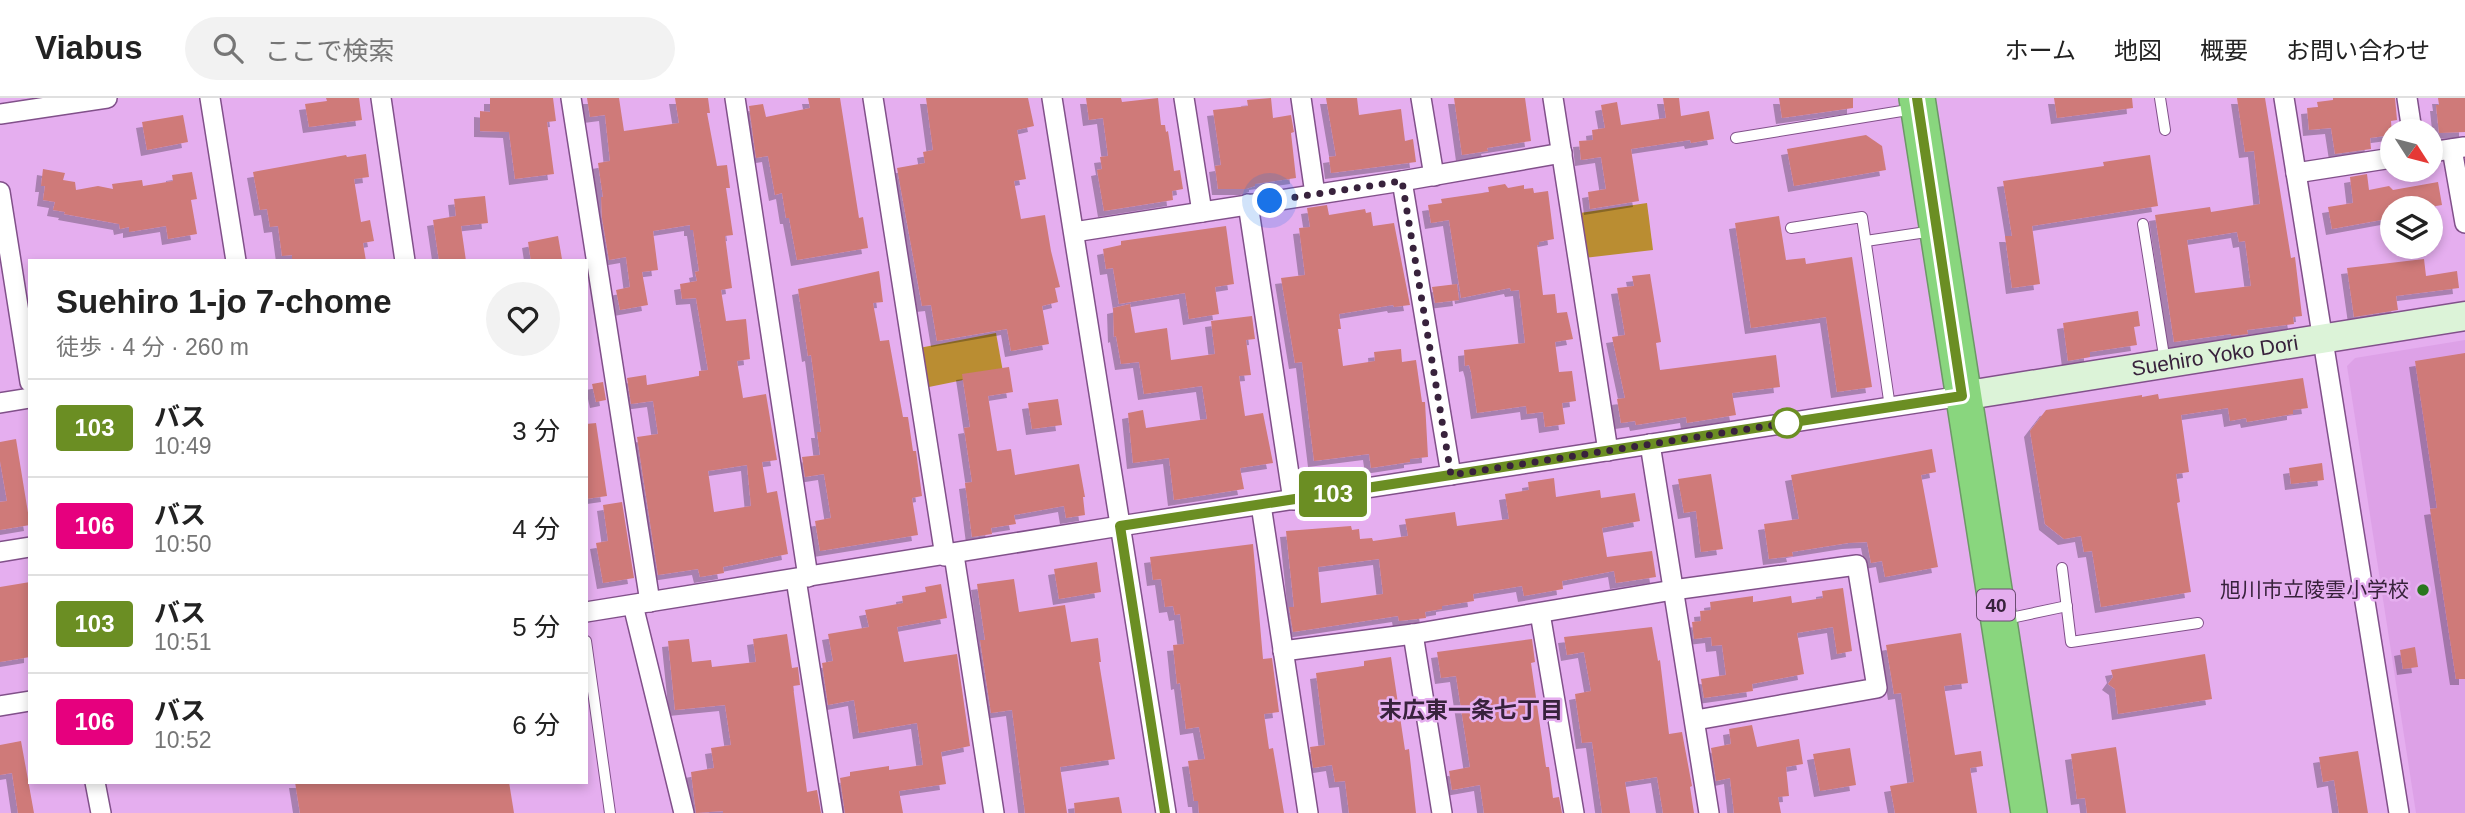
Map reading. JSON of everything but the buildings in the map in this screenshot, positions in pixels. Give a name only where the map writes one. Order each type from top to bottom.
[{"type":"highway","name":"40","points":[[1917,103],[2029,813]]},
{"type":"street","points":[[0,114],[107,98]]},
{"type":"street","points":[[210,98],[236,259]]},
{"type":"street","points":[[381,98],[405,259]]},
{"type":"street","points":[[571,98],[641,604],[684,813]]},
{"type":"street","points":[[735,98],[833,813]]},
{"type":"street","points":[[873,98],[994,813]]},
{"type":"street","points":[[1052,98],[1166,813]]},
{"type":"street","points":[[1184,98],[1202,212]]},
{"type":"street","points":[[1301,98],[1315,194]]},
{"type":"street","points":[[1421,98],[1434,176]]},
{"type":"street","points":[[1556,98],[1608,451]]},
{"type":"street","points":[[2284,98],[2399,813]]},
{"type":"street","points":[[2407,98],[2410,119]]},
{"type":"street","points":[[2459,148],[2465,223]]},
{"type":"street","points":[[1074,232],[1434,176],[1562,153]]},
{"type":"street","points":[[2296,173],[2380,160]]},
{"type":"street","points":[[1402,181],[1451,475]]},
{"type":"street","points":[[0,192],[4,254],[28,372]]},
{"type":"street","points":[[1248,204],[1293,500]]},
{"type":"street","name":"Suehiro Yoko Dori","points":[[1962,396],[2465,316]]},
{"type":"street","points":[[588,612],[1120,526],[1962,396]]},
{"type":"street","points":[[0,403],[28,398]]},
{"type":"street","points":[[1650,444],[1709,813]]},
{"type":"street","points":[[1261,505],[1308,813]]},
{"type":"street","points":[[0,552],[28,547]]},
{"type":"street","points":[[1283,652],[1413,634],[1673,590],[1857,565],[1877,688],[1696,720]]},
{"type":"street","points":[[1540,612],[1574,813]]},
{"type":"street","points":[[1413,634],[1442,813]]},
{"type":"street","points":[[0,706],[28,701]]},
{"type":"street","points":[[95,784],[101,813]]},
{"type":"lane","points":[[2160,98],[2165,130]]},
{"type":"lane","points":[[1736,138],[1917,103]]},
{"type":"lane","points":[[1791,228],[1862,217],[1890,407]]},
{"type":"lane","points":[[2143,224],[2165,364]]},
{"type":"lane","points":[[1866,241],[1937,230]]},
{"type":"lane","points":[[2062,568],[2071,642],[2198,623]]},
{"type":"lane","points":[[1998,620],[2067,606]]},
{"type":"lane","points":[[588,655],[610,813]]},
{"type":"shaded area","points":[[1647,203],[1653,250],[1584,258],[1580,213]]},
{"type":"shaded area","points":[[996,333],[1003,372],[919,389],[914,349]]},
{"type":"shaded area","name":"旭川市立陵雲小学校","points":[[2465,340],[2465,813],[2416,813],[2347,366],[2355,358]]},
{"type":"bus line","name":"103","points":[[1165,813],[1120,526],[1962,396],[1917,98]]},
{"type":"place","name":"旭川市立陵雲小学校","points":[[2423,590]]},
{"type":"district","name":"末広東一条七丁目","points":[[1471,710]]},
{"type":"route","points":[[1270,201],[1402,181],[1451,475],[1787,423]]}]
